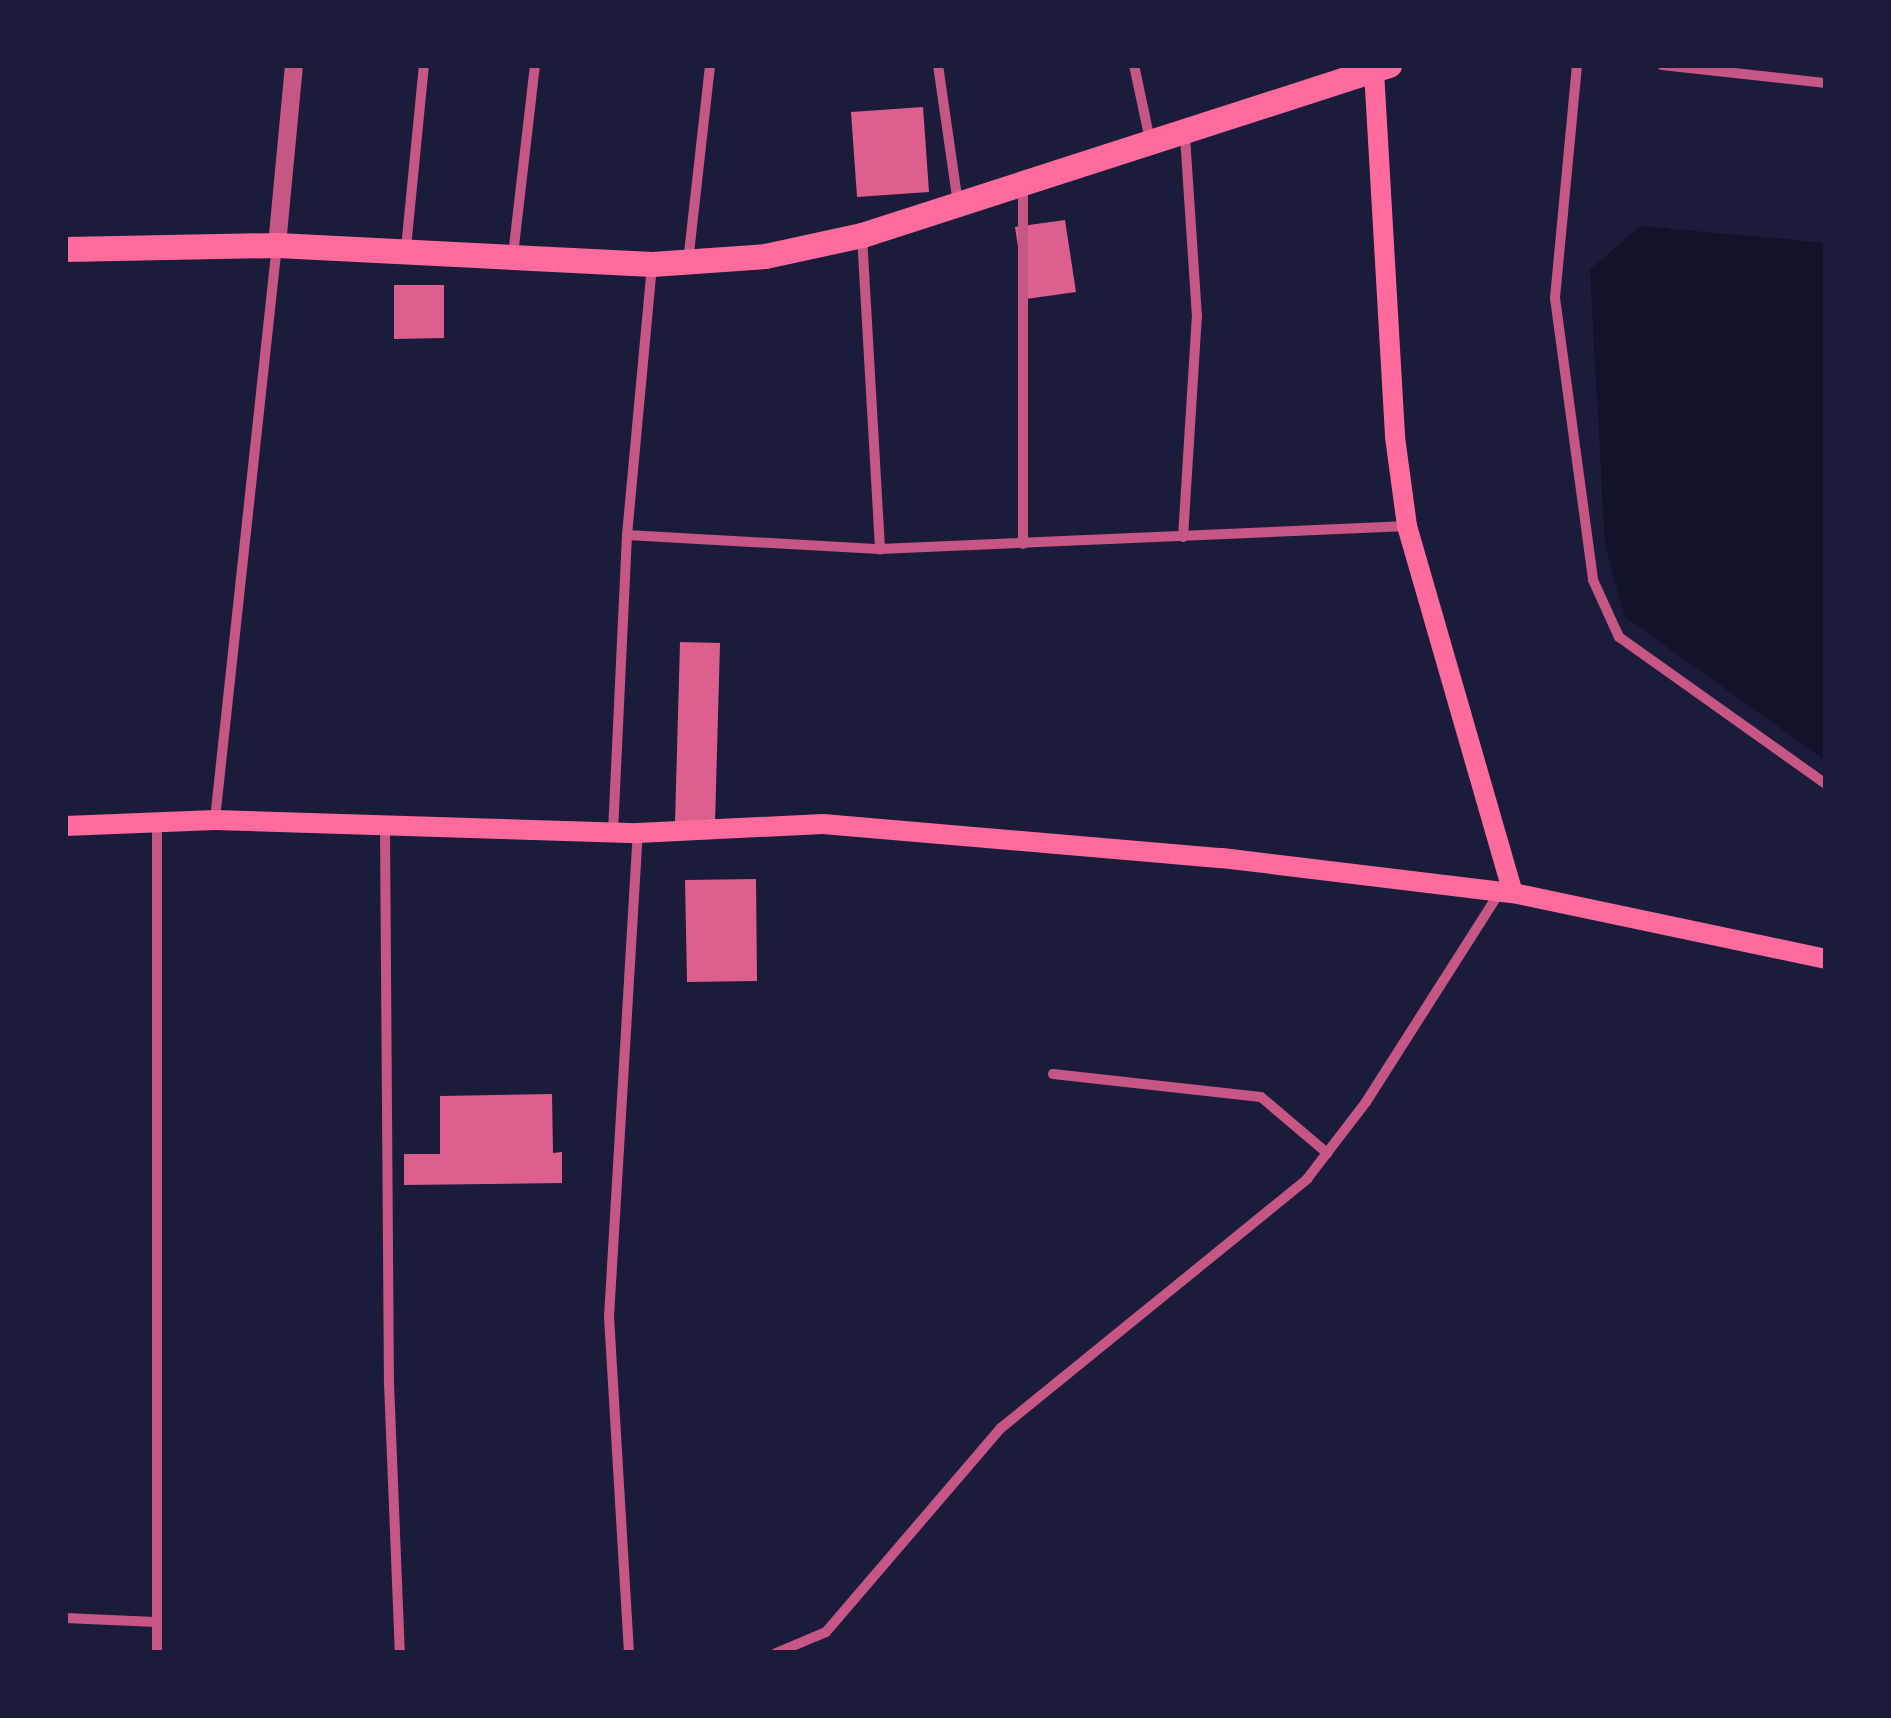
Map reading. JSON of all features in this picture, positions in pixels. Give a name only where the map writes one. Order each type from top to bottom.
[{"type":"main road","points":[[65,253],[277,245],[652,264],[765,256],[862,235],[1378,67],[1395,437],[1407,526],[1506,893]]},
{"type":"main road","points":[[65,826],[158,827],[215,820],[386,830],[638,833],[823,824],[1222,858],[1506,893],[1826,959]]},
{"type":"street","points":[[215,820],[294,65]]},
{"type":"street","points":[[405,252],[424,65]]},
{"type":"street","points":[[513,256],[534,65]]},
{"type":"street","points":[[688,263],[710,65]]},
{"type":"street","points":[[938,65],[958,203]]},
{"type":"street","points":[[1134,65],[1150,142]]},
{"type":"street","points":[[1577,65],[1554,298],[1593,580],[1619,638],[1826,784]]},
{"type":"street","points":[[1662,65],[1826,83]]},
{"type":"street","points":[[1183,537],[1197,317],[1185,130]]},
{"type":"street","points":[[1023,183],[1023,544]]},
{"type":"street","points":[[862,235],[880,549]]},
{"type":"street","points":[[613,833],[627,535],[652,264]]},
{"type":"street","points":[[627,535],[880,549],[1407,526]]},
{"type":"street","points":[[157,1653],[158,827]]},
{"type":"street","points":[[386,830],[389,1382],[400,1653]]},
{"type":"street","points":[[629,1653],[610,1317],[638,833]]},
{"type":"street","points":[[776,1653],[826,1632],[1000,1428],[1238,1241],[1327,1153],[1506,893]]},
{"type":"street","points":[[1053,1074],[1262,1098],[1327,1153]]},
{"type":"street","points":[[65,1618],[155,1622]]},
{"type":"shaded area","points":[[1640,226],[1826,243],[1826,761],[1624,616],[1605,543],[1590,270]]},
{"type":"building","points":[[923,107],[929,192],[857,197],[851,112]]},
{"type":"building","points":[[1065,220],[1076,292],[1026,299],[1015,227]]},
{"type":"building","points":[[394,285],[444,285],[444,338],[394,339]]},
{"type":"building","points":[[680,642],[720,643],[715,823],[675,822]]},
{"type":"building","points":[[756,879],[757,981],[687,982],[685,880]]},
{"type":"building","points":[[552,1094],[553,1153],[562,1152],[562,1183],[404,1185],[404,1154],[440,1154],[440,1096]]}]
